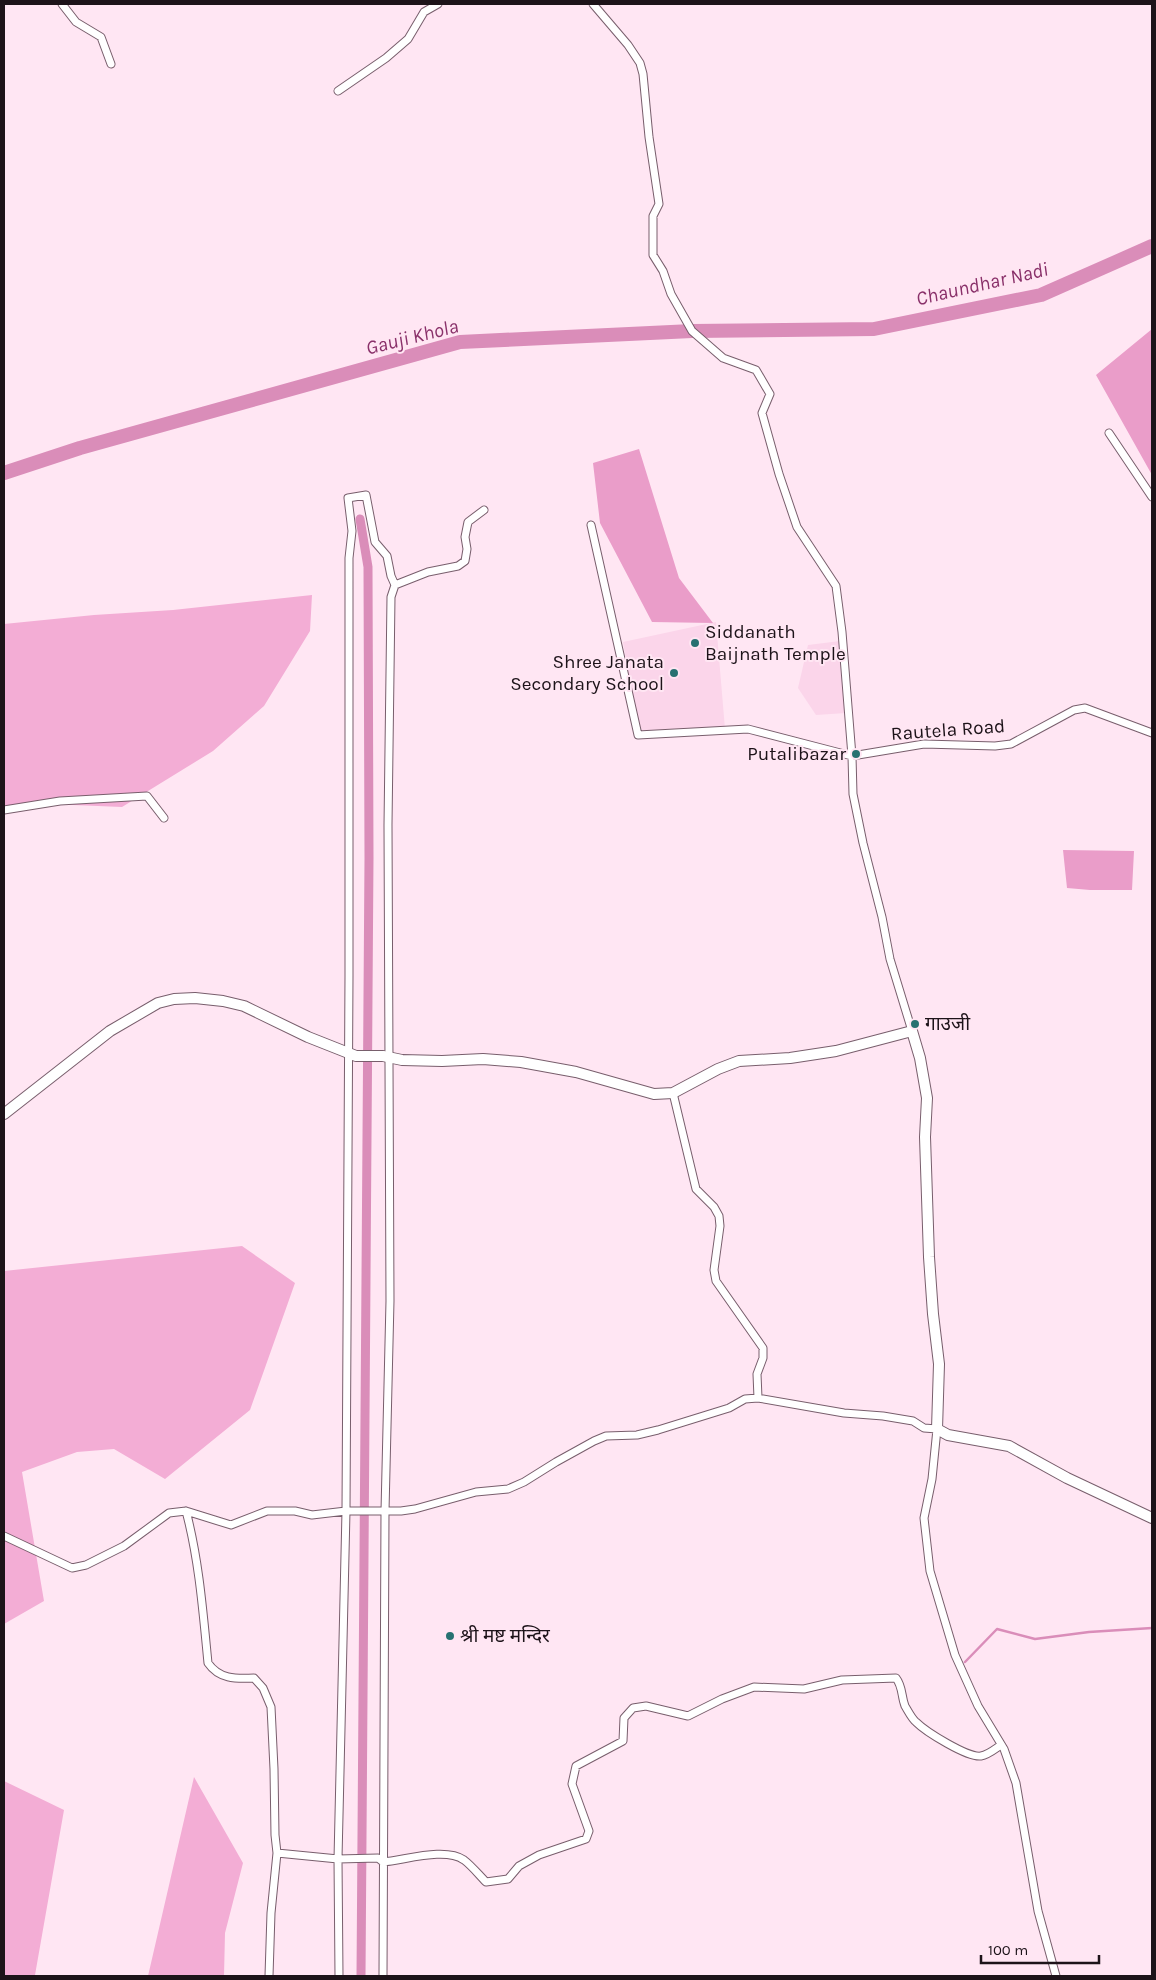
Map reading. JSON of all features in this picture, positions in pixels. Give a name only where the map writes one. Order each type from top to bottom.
[{"type":"street","points":[[62,4],[76,22],[101,37],[111,64]]},
{"type":"street","points":[[338,91],[401,46],[408,39],[424,12],[438,4]]},
{"type":"street","points":[[594,4],[640,63],[643,74],[649,136],[659,204],[653,216],[652,254],[663,271],[671,294],[692,331],[723,358],[756,370],[770,394],[762,412],[779,474],[797,527],[836,586],[842,632],[852,756],[853,794],[890,959],[920,1058],[927,1098],[925,1136],[929,1257],[932,1314],[939,1364],[932,1479],[924,1518],[930,1570],[955,1655],[978,1706],[1010,1763],[1016,1784],[1038,1911],[1056,1976]]},
{"type":"street","points":[[1109,433],[1152,497]]},
{"type":"street","points":[[339,1976],[338,1860],[348,1511],[352,1055],[349,558],[352,531],[348,498],[366,494],[376,542],[387,556],[395,585],[391,597],[390,636],[386,1056],[390,1301],[382,1511],[381,1860],[383,1976]]},
{"type":"street","points":[[395,585],[428,572],[458,566],[465,560],[467,549],[465,537],[468,522],[484,510]]},
{"type":"street","points":[[591,524],[638,735],[748,729],[852,756]]},
{"type":"street","name":"Rautela Road","points":[[852,756],[924,744],[995,746],[1012,744],[1074,710],[1085,708],[1152,733]]},
{"type":"street","points":[[4,810],[60,801],[147,796],[164,818]]},
{"type":"street","points":[[4,1114],[110,1031],[158,1003],[174,999],[195,998],[223,1001],[244,1006],[308,1037],[352,1055],[442,1061],[483,1059],[521,1062],[576,1072],[654,1094],[673,1092],[718,1069],[739,1061],[790,1058],[836,1051],[912,1031]]},
{"type":"street","points":[[673,1092],[696,1189],[714,1207],[719,1216],[720,1226],[714,1270],[716,1281],[763,1348],[763,1358],[757,1374],[758,1398]]},
{"type":"street","points":[[4,1536],[72,1568],[86,1565],[124,1546],[169,1513],[186,1511],[231,1525],[267,1511],[295,1511],[312,1516],[348,1511],[415,1509],[476,1492],[508,1489],[524,1482],[586,1445],[606,1436],[637,1435],[658,1430],[729,1408],[745,1399],[758,1398],[844,1414],[883,1416],[913,1421],[924,1428],[936,1428],[948,1435],[1009,1446],[1067,1478],[1152,1518]]},
{"type":"street","points":[[186,1511],[192,1531],[201,1593],[208,1663],[214,1672],[223,1676],[254,1678],[263,1688],[272,1707],[274,1835],[278,1854],[271,1913],[269,1976]]},
{"type":"street","points":[[278,1854],[338,1860],[347,1858],[404,1860],[435,1854],[448,1854],[464,1860],[486,1882],[508,1879],[518,1866],[539,1855],[586,1839],[589,1831],[572,1784],[576,1766],[623,1741],[624,1718],[633,1708],[646,1706],[688,1716],[722,1699],[754,1687],[804,1689],[842,1680],[896,1678],[902,1684],[905,1705],[915,1722],[952,1746],[970,1754],[981,1756],[1001,1745]]},
{"type":"shaded area","points":[[1152,329],[1152,475],[1096,375]]},
{"type":"shaded area","points":[[639,449],[679,578],[713,623],[652,622],[600,523],[593,463]]},
{"type":"shaded area","points":[[312,595],[310,631],[264,706],[213,751],[122,807],[24,803],[4,809],[4,624],[94,615],[173,610]]},
{"type":"shaded area","name":"Shree Janata Secondary School","points":[[716,622],[725,729],[639,734],[623,642]]},
{"type":"shaded area","points":[[840,641],[846,713],[816,715],[798,688],[808,645]]},
{"type":"shaded area","points":[[1063,850],[1134,851],[1132,890],[1067,888]]},
{"type":"shaded area","points":[[242,1246],[295,1283],[250,1410],[165,1479],[114,1449],[77,1452],[22,1472],[44,1601],[4,1624],[4,1271]]},
{"type":"shaded area","points":[[194,1777],[243,1863],[225,1933],[224,1976],[148,1976]]},
{"type":"shaded area","points":[[4,1781],[64,1810],[35,1975],[38,1976],[4,1976]]},
{"type":"waterway","name":"Gauji Khola","points":[[4,473],[80,448],[460,342],[692,331],[874,329],[1041,295],[1152,246]]},
{"type":"waterway","points":[[360,519],[368,567],[369,858],[361,1976]]},
{"type":"waterway","points":[[965,1662],[997,1629],[1035,1639],[1089,1632],[1152,1628]]},
{"type":"place","name":"Siddanath Baijnath Temple","points":[[695,643]]},
{"type":"place","name":"Shree Janata Secondary School","points":[[674,673]]},
{"type":"place","name":"Putalibazar","points":[[856,754]]},
{"type":"place","name":"गाउजी","points":[[915,1024]]},
{"type":"place","name":"श्री मष्ट मन्दिर","points":[[450,1636]]},
{"type":"water label","name":"Chaundhar Nadi","points":[[982,284]]}]
